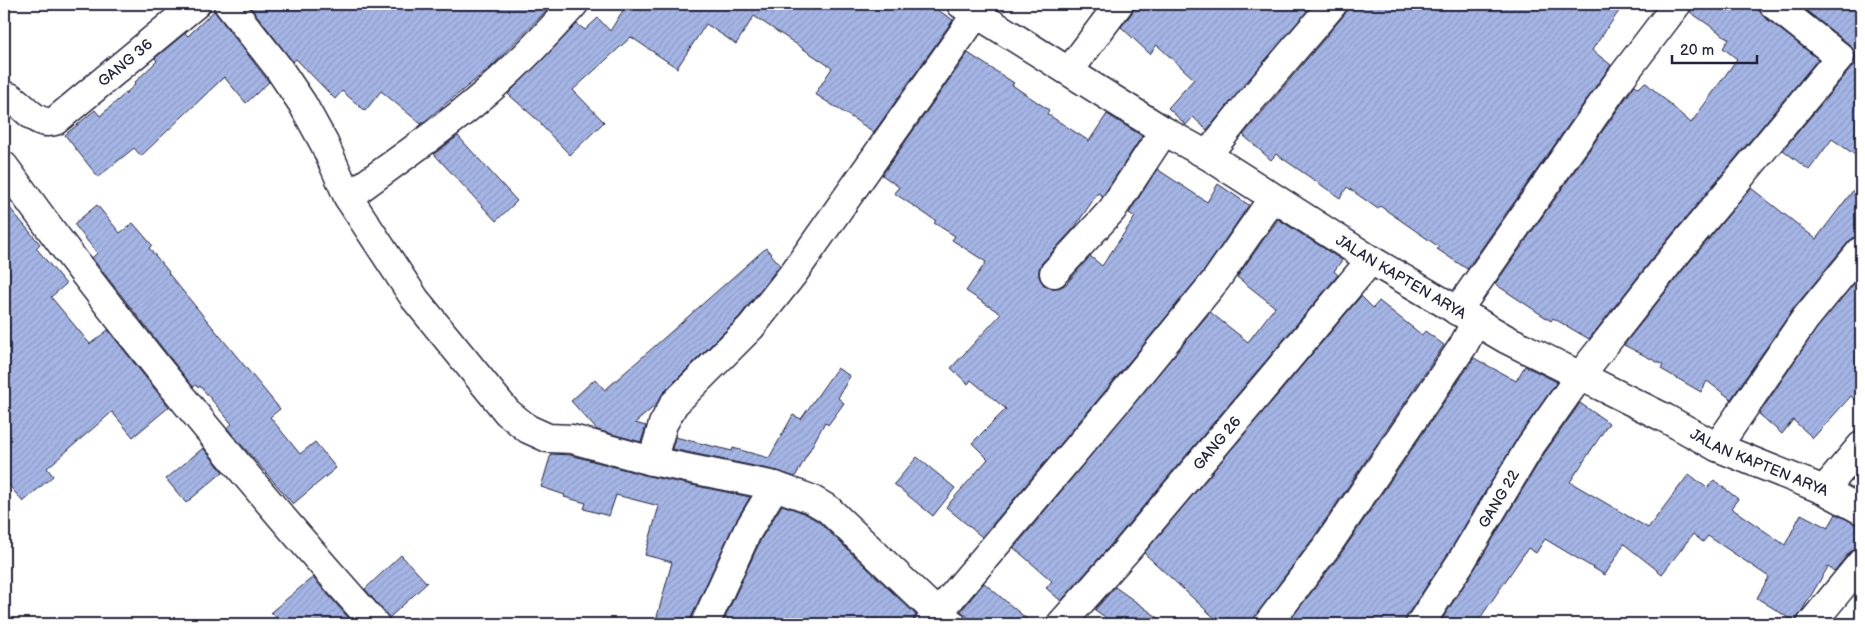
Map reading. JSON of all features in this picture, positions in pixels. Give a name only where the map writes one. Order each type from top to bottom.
[{"type":"street","name":"GANG 36","points":[[4,99],[10,98],[14,100],[33,117],[43,122],[55,121],[196,4]]},
{"type":"street","points":[[228,4],[277,66],[302,103],[324,143],[348,197],[415,299],[486,387],[514,417],[539,436],[572,439],[652,461],[775,486],[811,500],[828,509],[940,621],[1216,280],[1274,198]]},
{"type":"street","points":[[348,197],[478,99],[528,53],[574,4]]},
{"type":"street","points":[[1069,71],[1119,4]]},
{"type":"street","points":[[1207,155],[1332,4]]},
{"type":"street","points":[[1268,624],[1328,546],[1463,346],[1466,316],[1617,83],[1677,4]]},
{"type":"street","name":"GANG 22","points":[[1420,624],[1461,562],[1531,445],[1579,377],[1671,260],[1840,57],[1784,7]]},
{"type":"street","points":[[652,461],[663,424],[674,404],[751,327],[793,274],[969,8]]},
{"type":"street","name":"JALAN KAPTEN ARYA","points":[[969,8],[1164,131],[1207,155],[1371,260],[1506,340],[1665,418],[1717,447],[1824,490],[1861,510]]},
{"type":"street","points":[[1054,274],[1112,210],[1164,131]]},
{"type":"street","points":[[4,166],[63,247],[194,414],[375,624]]},
{"type":"street","points":[[1717,447],[1805,319],[1861,251]]},
{"type":"street","name":"GANG 26","points":[[1061,624],[1126,551],[1371,260]]},
{"type":"street","points":[[1824,490],[1861,446]]},
{"type":"street","points":[[705,624],[747,532],[775,486]]},
{"type":"street","points":[[1811,624],[1861,563]]},
{"type":"building","points":[[248,4],[553,4],[490,68],[421,124],[381,91],[365,111],[342,91],[335,99],[296,59],[293,62]]},
{"type":"building","points":[[627,4],[929,4],[953,20],[874,132],[815,94],[832,68],[754,16],[736,44],[706,24],[677,68],[631,37],[573,90],[604,122],[570,155],[542,124],[508,94],[577,24],[585,30],[598,18],[610,31]]},
{"type":"building","points":[[1134,4],[1313,4],[1207,130],[1193,117],[1186,125],[1168,108],[1194,79],[1157,45],[1150,54],[1121,27],[1132,13]]},
{"type":"building","points":[[1348,4],[1624,4],[1592,50],[1611,65],[1467,269],[1380,206],[1378,209],[1347,187],[1340,198],[1276,154],[1271,160],[1243,135],[1345,14]]},
{"type":"building","points":[[1692,4],[1758,4],[1763,16],[1818,59],[1659,250],[1589,339],[1553,318],[1551,321],[1495,284],[1635,85],[1639,88],[1645,82],[1691,123],[1737,59],[1723,48],[1729,39],[1690,12]]},
{"type":"building","points":[[1798,4],[1861,4],[1861,159],[1832,139],[1809,170],[1783,150],[1852,67],[1855,59],[1854,51],[1850,45]]},
{"type":"building","points":[[214,11],[269,82],[246,103],[224,77],[141,156],[134,148],[98,177],[65,135],[95,110],[100,116],[135,85],[134,83],[157,61],[155,58],[185,33],[188,36]]},
{"type":"building","points":[[968,53],[1014,83],[1012,85],[1049,110],[1047,114],[1089,141],[1107,114],[1142,136],[1103,196],[1098,193],[1074,228],[1042,263],[1039,269],[1039,277],[1044,285],[1051,288],[1059,288],[1066,284],[1090,256],[1102,266],[1135,217],[1129,213],[1157,169],[1207,202],[1218,184],[1249,205],[1204,271],[982,537],[946,507],[988,459],[972,443],[1006,409],[971,380],[968,384],[951,368],[1001,314],[966,291],[986,262],[952,240],[955,236],[934,223],[936,221],[894,193],[899,187],[882,175]]},
{"type":"building","points":[[458,136],[517,201],[496,221],[434,154]]},
{"type":"building","points":[[1861,180],[1861,236],[1849,241],[1793,309],[1731,399],[1707,381],[1701,392],[1661,369],[1663,365],[1624,345],[1751,188],[1816,239]]},
{"type":"building","points":[[4,201],[40,244],[36,248],[66,284],[51,297],[90,344],[108,330],[169,407],[133,437],[112,412],[47,468],[53,476],[23,502],[4,479]]},
{"type":"building","points":[[97,205],[120,233],[133,223],[152,245],[149,248],[168,273],[280,409],[270,417],[300,454],[315,442],[336,468],[293,504],[227,428],[232,424],[200,386],[198,388],[196,385],[193,387],[92,258],[97,253],[74,224]]},
{"type":"building","points":[[1278,219],[1342,260],[1334,271],[1338,275],[1114,541],[1061,601],[1046,588],[1052,581],[1014,548],[1210,312],[1248,342],[1275,307],[1237,277]]},
{"type":"building","points":[[766,248],[780,265],[739,317],[663,393],[656,405],[635,423],[646,426],[641,442],[597,430],[571,401],[595,379],[605,390]]},
{"type":"building","points":[[1861,275],[1861,405],[1851,396],[1813,438],[1793,420],[1782,434],[1759,414],[1817,328]]},
{"type":"building","points":[[1361,296],[1373,308],[1379,301],[1422,335],[1425,331],[1444,345],[1314,537],[1256,615],[1253,624],[1221,624],[1144,553]]},
{"type":"building","points":[[1474,358],[1516,381],[1525,366],[1557,382],[1518,437],[1448,554],[1407,615],[1405,624],[1287,624],[1340,555]]},
{"type":"building","points":[[837,368],[850,376],[838,398],[844,403],[828,425],[825,422],[795,477],[778,471],[672,449],[675,437],[732,451],[733,448],[769,458],[793,415],[801,419]]},
{"type":"building","points":[[1580,403],[1609,423],[1570,482],[1648,528],[1689,474],[1707,488],[1714,480],[1738,499],[1731,508],[1785,545],[1801,514],[1828,528],[1836,514],[1861,526],[1861,548],[1849,553],[1834,571],[1828,567],[1795,622],[1757,598],[1769,577],[1708,536],[1703,542],[1693,534],[1662,574],[1624,544],[1605,575],[1545,539],[1536,553],[1528,548],[1476,624],[1439,624],[1544,454]]},
{"type":"building","points":[[203,448],[223,472],[186,503],[166,479]]},
{"type":"building","points":[[551,454],[570,455],[648,476],[750,497],[733,526],[690,624],[655,624],[672,562],[645,555],[659,506],[616,495],[609,516],[584,509],[586,503],[564,497],[565,495],[541,487]]},
{"type":"building","points":[[917,457],[955,488],[933,516],[894,484]]},
{"type":"building","points":[[782,505],[804,513],[819,522],[916,615],[911,624],[722,624],[761,539]]},
{"type":"building","points":[[401,555],[427,583],[389,618],[365,589]]},
{"type":"building","points":[[313,577],[354,624],[282,624],[271,612]]},
{"type":"building","points":[[984,583],[1033,624],[976,624],[961,611]]},
{"type":"building","points":[[1115,587],[1167,624],[1115,624],[1095,610]]}]
